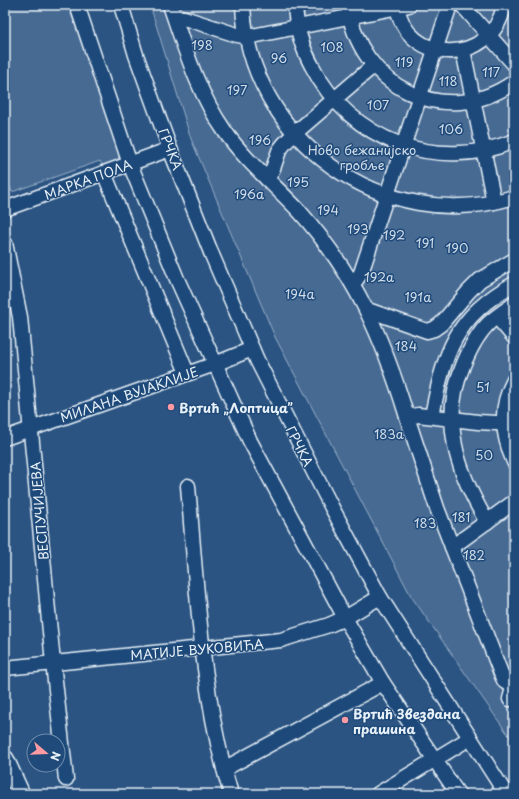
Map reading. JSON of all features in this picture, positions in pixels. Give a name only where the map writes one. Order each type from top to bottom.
[{"type":"main road","points":[[5,759],[21,794]]},
{"type":"street","points":[[77,5],[130,164],[177,278],[262,465],[345,618],[383,683],[458,794]]},
{"type":"street","name":"ГРЧКА","points":[[121,5],[136,55],[170,149],[252,349],[331,506],[380,597],[506,794]]},
{"type":"street","points":[[170,5],[200,85],[214,113],[234,143],[251,163],[300,213],[320,236],[342,266],[368,310],[387,356],[437,508],[502,676],[510,693]]},
{"type":"street","points":[[243,5],[251,54],[264,88],[273,104],[294,134],[310,150],[346,177],[386,195],[440,206],[494,202],[514,197]]},
{"type":"street","points":[[295,5],[298,26],[308,58],[316,74],[334,100],[350,116],[366,128],[403,146],[442,154],[462,154],[484,151],[503,146],[514,141]]},
{"type":"street","points":[[352,282],[361,273],[450,5]]},
{"type":"street","points":[[462,5],[514,64]]},
{"type":"street","points":[[176,20],[181,17],[237,35],[247,36],[298,26],[348,11],[402,6],[402,22],[418,41],[436,49],[450,51],[463,50],[482,42],[489,36],[507,12]]},
{"type":"street","points":[[348,11],[358,43],[373,66],[394,84],[420,97],[450,102],[474,100],[500,91],[514,82]]},
{"type":"street","points":[[463,50],[494,202]]},
{"type":"street","points":[[267,179],[272,173],[279,151],[294,134],[373,66]]},
{"type":"street","name":"МАРКА ПОЛА","points":[[5,209],[170,149]]},
{"type":"street","points":[[104,174],[187,373]]},
{"type":"street","name":"ВЕСПУЧИЈЕВА","points":[[5,243],[20,317],[53,663],[66,779]]},
{"type":"street","points":[[368,310],[432,331],[441,324],[480,280],[514,260]]},
{"type":"street","points":[[432,416],[444,363],[460,328],[481,305],[498,292],[514,284]]},
{"type":"street","points":[[487,522],[462,473],[455,448],[452,406],[455,386],[473,344],[483,330],[514,304]]},
{"type":"street","points":[[497,317],[514,337]]},
{"type":"street","name":"МИЛАНА ВУЈАКЛИЈЕ","points":[[5,438],[215,364],[252,349]]},
{"type":"street","points":[[514,380],[505,402],[503,415],[509,424],[514,462]]},
{"type":"street","points":[[407,417],[418,415],[509,424]]},
{"type":"street","points":[[188,486],[203,648],[211,707],[224,769],[232,794]]},
{"type":"street","points":[[452,546],[514,502]]},
{"type":"street","name":"МАТИЈЕ ВУКОВИЋА","points":[[5,668],[282,640],[329,625],[345,618],[380,597]]},
{"type":"street","points":[[224,769],[383,683]]},
{"type":"street","points":[[378,794],[435,761],[470,738]]},
{"type":"green space","points":[[5,5],[68,5],[120,152],[117,163],[103,167],[100,161],[12,192],[5,173]]},
{"type":"green space","name":"Ново бежанијско гробље","points":[[150,5],[514,5],[514,743],[411,596],[275,337],[191,139]]},
{"type":"place","name":"Вртић „Лоптица”","points":[[171,407]]},
{"type":"place","name":"Вртић Звездана прашина","points":[[345,720]]},
{"type":"park label","name":"198","points":[[202,44]]},
{"type":"park label","name":"108","points":[[332,46]]},
{"type":"park label","name":"96","points":[[279,57]]},
{"type":"park label","name":"119","points":[[404,61]]},
{"type":"park label","name":"117","points":[[491,71]]},
{"type":"park label","name":"118","points":[[448,80]]},
{"type":"park label","name":"197","points":[[237,89]]},
{"type":"park label","name":"107","points":[[378,104]]},
{"type":"park label","name":"106","points":[[451,128]]},
{"type":"park label","name":"196","points":[[260,139]]},
{"type":"park label","name":"195","points":[[298,181]]},
{"type":"park label","name":"196a","points":[[249,193]]},
{"type":"park label","name":"194","points":[[328,209]]},
{"type":"park label","name":"193","points":[[358,228]]},
{"type":"park label","name":"192","points":[[394,234]]},
{"type":"park label","name":"191","points":[[425,242]]},
{"type":"park label","name":"190","points":[[457,247]]},
{"type":"park label","name":"192а","points":[[379,276]]},
{"type":"park label","name":"194a","points":[[300,293]]},
{"type":"park label","name":"191a","points":[[418,296]]},
{"type":"park label","name":"184","points":[[406,345]]},
{"type":"park label","name":"51","points":[[483,386]]},
{"type":"park label","name":"183a","points":[[389,433]]},
{"type":"park label","name":"50","points":[[484,454]]},
{"type":"park label","name":"181","points":[[461,516]]},
{"type":"park label","name":"183","points":[[425,522]]},
{"type":"park label","name":"182","points":[[474,554]]}]
